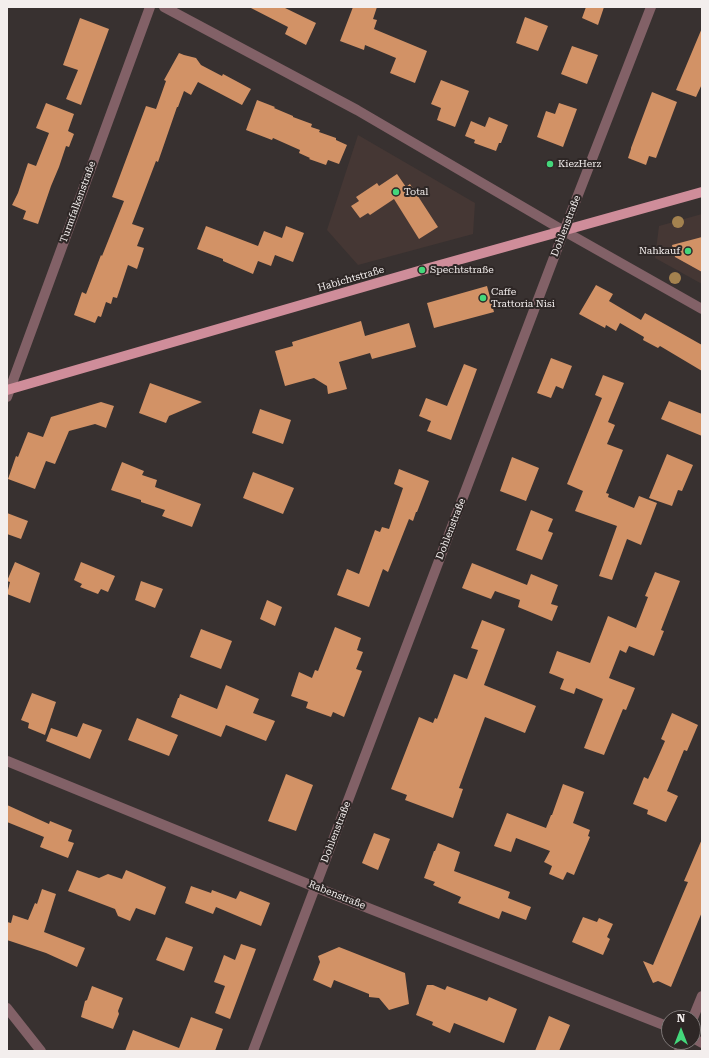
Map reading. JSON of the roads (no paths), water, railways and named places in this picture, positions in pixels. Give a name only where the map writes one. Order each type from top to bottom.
[{"type":"main road","name":"Habichtstraße","points":[[8,392],[422,270],[702,192]]},
{"type":"street","name":"Turmfalkenstraße","points":[[8,392],[150,7]]},
{"type":"street","points":[[164,7],[357,110],[564,231],[702,309]]},
{"type":"street","name":"Dohlenstraße","points":[[253,1051],[564,231],[651,7]]},
{"type":"street","name":"Rabenstraße","points":[[7,761],[315,887],[661,1024]]},
{"type":"street","points":[[696,1010],[702,996]]},
{"type":"street","points":[[7,1008],[41,1051]]},
{"type":"place","name":"KiezHerz","points":[[550,164]]},
{"type":"place","name":"Total","points":[[396,192]]},
{"type":"place","name":"Nahkauf","points":[[688,251]]},
{"type":"place","name":"Spechtstraße","points":[[422,270]]},
{"type":"place","name":"Caffe Trattoria Nisi","points":[[483,298]]}]
